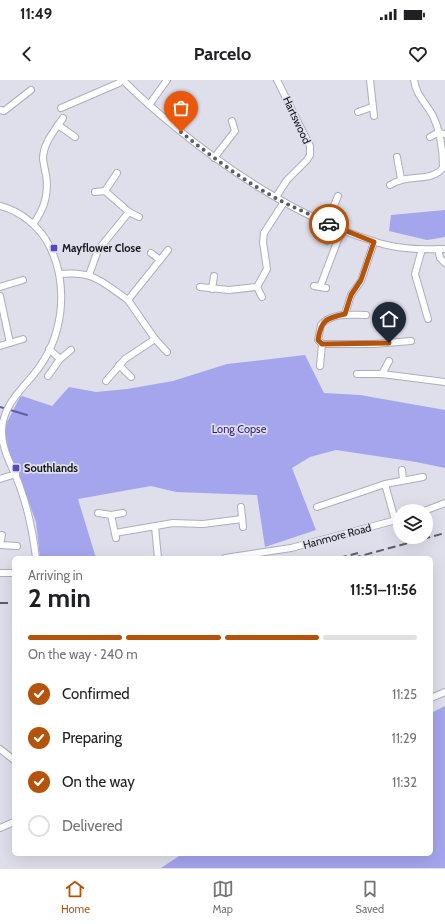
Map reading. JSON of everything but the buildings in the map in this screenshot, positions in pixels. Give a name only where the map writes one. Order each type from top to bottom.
[{"type":"street","points":[[61,108],[119,83],[122,80],[149,105],[214,158],[284,202],[334,226],[374,242],[408,248],[445,249]]},
{"type":"street","points":[[149,105],[167,80]]},
{"type":"street","name":"Hartswood","points":[[276,197],[287,180],[307,160],[310,150],[310,146],[277,80]]},
{"type":"street","points":[[370,80],[374,116]]},
{"type":"street","points":[[390,185],[401,179],[431,176],[438,173],[443,168],[443,151],[435,120],[417,93],[414,80]]},
{"type":"street","points":[[2,110],[31,90]]},
{"type":"street","points":[[358,112],[372,107]]},
{"type":"street","points":[[33,224],[41,212],[48,189],[43,159],[46,147],[50,136],[63,118]]},
{"type":"street","points":[[214,158],[238,131],[232,121]]},
{"type":"street","points":[[58,125],[75,137]]},
{"type":"street","points":[[430,137],[438,133],[445,134]]},
{"type":"street","points":[[397,157],[401,179]]},
{"type":"street","points":[[104,191],[117,173]]},
{"type":"street","points":[[95,192],[104,191],[129,212],[139,217]]},
{"type":"street","points":[[327,222],[338,196]]},
{"type":"street","points":[[257,287],[267,269],[263,242],[264,234],[284,202]]},
{"type":"street","points":[[0,206],[15,212],[33,224],[46,240],[60,274],[62,301],[56,333],[41,366],[8,405],[1,428],[4,449],[16,474],[32,526],[36,556]]},
{"type":"street","points":[[89,275],[98,250],[129,212]]},
{"type":"street","points":[[327,241],[334,226]]},
{"type":"street","points":[[320,287],[342,229]]},
{"type":"street","points":[[345,314],[351,295],[361,280],[374,242]]},
{"type":"street","points":[[422,249],[415,274],[428,319]]},
{"type":"street","points":[[438,249],[440,258],[445,263]]},
{"type":"street","points":[[128,300],[168,250]]},
{"type":"street","points":[[151,253],[160,260]]},
{"type":"street","points":[[60,274],[78,273],[89,275],[128,300],[155,339],[167,352]]},
{"type":"street","points":[[212,289],[214,276]]},
{"type":"street","points":[[0,286],[23,280]]},
{"type":"street","points":[[200,287],[212,289],[257,287]]},
{"type":"street","points":[[257,287],[262,297]]},
{"type":"street","points":[[0,296],[10,343]]},
{"type":"street","points":[[320,366],[322,344],[318,340],[321,325],[333,317],[345,314],[366,315]]},
{"type":"street","points":[[322,344],[374,344],[408,341],[407,334]]},
{"type":"street","points":[[0,346],[23,339]]},
{"type":"street","points":[[106,381],[125,359],[155,339]]},
{"type":"street","points":[[49,349],[60,358]]},
{"type":"street","points":[[48,376],[60,358],[71,350]]},
{"type":"street","points":[[382,374],[389,361]]},
{"type":"street","points":[[119,365],[130,377]]},
{"type":"street","points":[[357,374],[382,374],[445,382]]},
{"type":"street","points":[[402,470],[403,480]]},
{"type":"street","points":[[0,479],[16,474]]},
{"type":"street","points":[[317,507],[385,484],[423,477]]},
{"type":"street","points":[[385,484],[393,506]]},
{"type":"street","points":[[433,508],[445,503]]},
{"type":"street","points":[[241,507],[244,528]]},
{"type":"street","points":[[98,512],[111,515],[123,513]]},
{"type":"street","points":[[111,515],[116,535],[173,523],[203,524],[242,519]]},
{"type":"street","name":"Hanmore Road","points":[[238,556],[291,548],[393,520]]},
{"type":"street","points":[[155,526],[158,556]]},
{"type":"street","points":[[2,535],[0,545],[17,546]]},
{"type":"street","points":[[0,573],[12,573]]},
{"type":"street","points":[[433,697],[445,692]]},
{"type":"street","points":[[0,749],[12,758]]},
{"type":"street","points":[[0,828],[12,823]]},
{"type":"green space","points":[[445,210],[445,237],[427,240],[389,231],[391,215]]},
{"type":"green space","name":"Long Copse","points":[[305,355],[324,393],[360,395],[445,410],[445,468],[336,450],[310,457],[292,468],[316,530],[265,547],[257,495],[176,492],[151,486],[78,499],[95,556],[40,556],[36,522],[8,451],[4,428],[20,397],[22,396],[52,406],[69,387],[96,392],[127,389],[173,381],[227,364]]},
{"type":"green space","points":[[445,706],[445,868],[161,868],[179,856],[433,856],[433,712]]},
{"type":"waterway","points":[[0,407],[27,415]]},
{"type":"railway","points":[[360,556],[445,533]]},
{"type":"railway","points":[[347,556],[358,553]]},
{"type":"railway","points":[[0,603],[12,603]]},
{"type":"way so far","points":[[181,132],[214,158],[248,181],[284,202],[329,224]]},
{"type":"place","name":"Mayflower Close","points":[[54,248]]},
{"type":"place","name":"Southlands","points":[[16,468]]},
{"type":"route","points":[[329,224],[374,242],[361,280],[351,295],[345,314],[324,321],[320,328],[318,340],[322,344],[389,343]]}]
